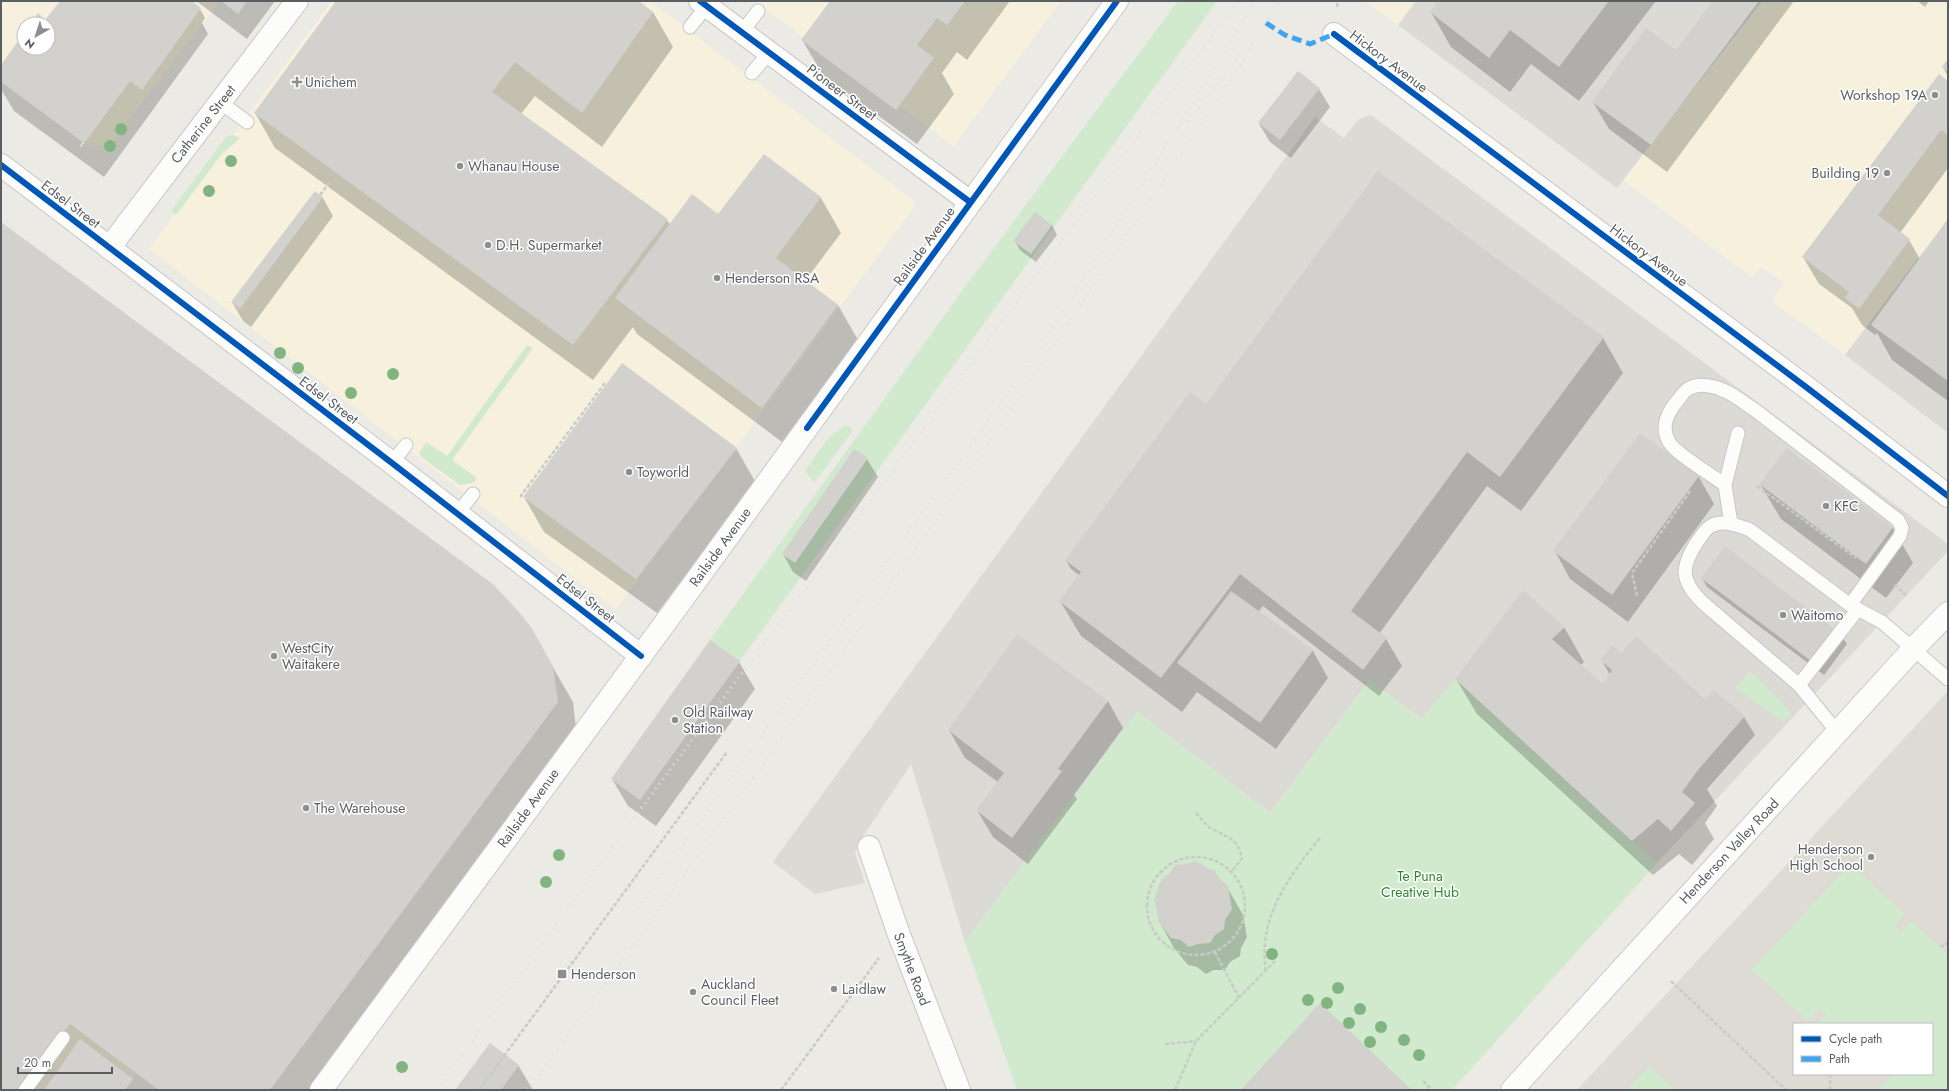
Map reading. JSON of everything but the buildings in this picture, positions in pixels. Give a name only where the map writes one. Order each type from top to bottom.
[{"type":"street","name":"Catherine Street","points":[[109,248],[297,1]]},
{"type":"street","name":"Railside Avenue","points":[[321,1090],[641,656],[1117,1]]},
{"type":"street","name":"Pioneer Street","points":[[703,3],[970,202]]},
{"type":"street","name":"Hickory Avenue","points":[[1334,34],[1806,387],[1948,496]]},
{"type":"street","name":"Edsel Street","points":[[1,166],[458,513],[641,656]]},
{"type":"street","name":"Henderson Valley Road","points":[[1512,1090],[1637,950],[1838,733],[1914,648],[1948,613]]},
{"type":"street","name":"Smythe Road","points":[[869,847],[898,932],[959,1090]]},
{"type":"lane","points":[[690,26],[703,3]]},
{"type":"lane","points":[[742,32],[758,11]]},
{"type":"lane","points":[[752,73],[769,53]]},
{"type":"lane","points":[[220,102],[247,122]]},
{"type":"lane","points":[[1725,485],[1682,454],[1668,441],[1665,430],[1668,413],[1687,389],[1709,386],[1719,388],[1731,394],[1755,410],[1892,514],[1902,528],[1900,536],[1875,572],[1854,607],[1799,685]]},
{"type":"lane","points":[[1731,524],[1725,485],[1738,433]]},
{"type":"lane","points":[[392,463],[406,445]]},
{"type":"lane","points":[[458,513],[473,494]]},
{"type":"lane","points":[[1838,733],[1799,685],[1702,602],[1690,587],[1684,568],[1687,558],[1705,530],[1712,525],[1731,524],[1750,530],[1854,607],[1882,622],[1914,648],[1948,679]]},
{"type":"lane","points":[[25,1090],[63,1038]]},
{"type":"path","points":[[320,194],[329,183]]},
{"type":"path","points":[[520,497],[605,383]]},
{"type":"path","points":[[1757,486],[1906,594]]},
{"type":"path","points":[[1637,596],[1632,573],[1664,531],[1692,489]]},
{"type":"path","points":[[479,1090],[727,752]]},
{"type":"path","points":[[1196,813],[1213,830],[1228,835],[1240,847],[1242,858],[1232,871]]},
{"type":"path","points":[[1266,971],[1264,960],[1270,914],[1301,861],[1320,838]]},
{"type":"path","points":[[1188,857],[1209,858],[1219,861],[1232,871],[1241,885],[1246,900],[1245,916],[1239,931],[1229,943],[1215,952],[1202,955],[1188,954],[1175,950],[1163,942],[1154,932],[1148,917],[1147,901],[1151,886],[1160,872],[1173,862],[1188,857]]},
{"type":"path","points":[[1940,947],[1948,943]]},
{"type":"path","points":[[1215,952],[1239,998]]},
{"type":"path","points":[[781,1090],[880,956]]},
{"type":"path","points":[[1175,1090],[1196,1041],[1275,961]]},
{"type":"path","points":[[1671,981],[1786,1090]]},
{"type":"path","points":[[1165,1044],[1196,1041]]},
{"type":"path","points":[[1830,1075],[1830,1090]]},
{"type":"path","points":[[1423,1081],[1432,1090]]},
{"type":"shaded area","points":[[1,1],[220,1],[113,141],[94,148],[1,79]]},
{"type":"shaded area","points":[[332,1],[650,1],[917,203],[616,610],[149,249]]},
{"type":"shaded area","points":[[754,1],[1061,1],[954,146]]},
{"type":"shaded area","points":[[1365,1],[1416,1],[1398,25]]},
{"type":"shaded area","points":[[1416,1],[1762,1],[1617,188],[1398,25]]},
{"type":"shaded area","points":[[1762,1],[1948,1],[1948,219],[1845,355],[1771,301],[1784,283],[1761,267],[1752,278],[1623,180]]},
{"type":"shaded area","points":[[1371,115],[1944,541],[1948,545],[1948,551],[1657,863],[1632,841],[1421,719],[1370,680],[1270,813],[1137,712],[965,942],[911,764],[860,841],[855,853],[865,883],[815,894],[773,862],[1315,117],[1344,138],[1358,120]]},
{"type":"shaded area","points":[[1948,219],[1948,433],[1845,355]]},
{"type":"shaded area","name":"Henderson High School","points":[[1948,691],[1948,1090],[1577,1090]]},
{"type":"shaded area","points":[[70,1024],[137,1073],[125,1090],[21,1090]]},
{"type":"green space","points":[[1178,1],[1217,1],[740,661],[710,640],[976,272]]},
{"type":"green space","points":[[233,135],[240,138],[222,154],[176,215],[171,211],[226,137]]},
{"type":"green space","points":[[527,345],[533,348],[452,460],[477,478],[473,483],[460,485],[421,457],[419,453],[426,442],[447,456]]},
{"type":"green space","points":[[846,425],[853,430],[814,483],[805,471],[829,437]]},
{"type":"green space","points":[[1750,671],[1788,709],[1791,714],[1784,722],[1736,688]]},
{"type":"green space","name":"Te Puna Creative Hub","points":[[1455,679],[1657,863],[1452,1090],[1017,1090],[965,942],[1137,712],[1270,813],[1370,680],[1421,719]]},
{"type":"green space","points":[[1850,864],[1905,914],[1895,926],[1901,932],[1911,921],[1948,954],[1948,1090],[1883,1090],[1881,1088],[1892,1075],[1933,1075],[1933,1023],[1818,1023],[1826,1014],[1820,1008],[1808,1021],[1752,970]]},
{"type":"green space","points":[[1649,1066],[1675,1090],[1627,1090]]},
{"type":"railway","points":[[437,1090],[608,853],[889,476],[1237,1]]},
{"type":"railway","points":[[638,908],[1039,350],[1256,1]]},
{"type":"railway","points":[[528,1090],[647,927],[943,511],[1232,78],[1280,1]]},
{"type":"railway","points":[[1187,121],[1242,53]]},
{"type":"marked path","points":[[1266,23],[1285,35],[1310,44],[1334,34]]},
{"type":"cycle path","points":[[700,1],[970,202]]},
{"type":"cycle path","points":[[807,428],[1117,1]]},
{"type":"cycle path","points":[[1334,34],[1806,387],[1948,496]]},
{"type":"cycle path","points":[[1,165],[392,463],[641,656]]},
{"type":"place","name":"Unichem","points":[[297,82]]},
{"type":"place","name":"Workshop 19A","points":[[1935,95]]},
{"type":"place","name":"Whanau House","points":[[460,166]]},
{"type":"place","name":"Building 19","points":[[1887,173]]},
{"type":"place","name":"D.H. Supermarket","points":[[488,245]]},
{"type":"place","name":"Henderson RSA","points":[[717,278]]},
{"type":"place","name":"Toyworld","points":[[629,472]]},
{"type":"place","name":"KFC","points":[[1826,506]]},
{"type":"place","name":"Waitomo","points":[[1783,615]]},
{"type":"place","name":"WestCity Waitakere","points":[[274,656]]},
{"type":"place","name":"Old Railway Station","points":[[675,720]]},
{"type":"place","name":"The Warehouse","points":[[306,808]]},
{"type":"place","name":"Henderson High School","points":[[1871,857]]},
{"type":"place","name":"Henderson","points":[[562,974]]},
{"type":"place","name":"Laidlaw","points":[[834,989]]},
{"type":"place","name":"Auckland Council Fleet","points":[[693,992]]}]
